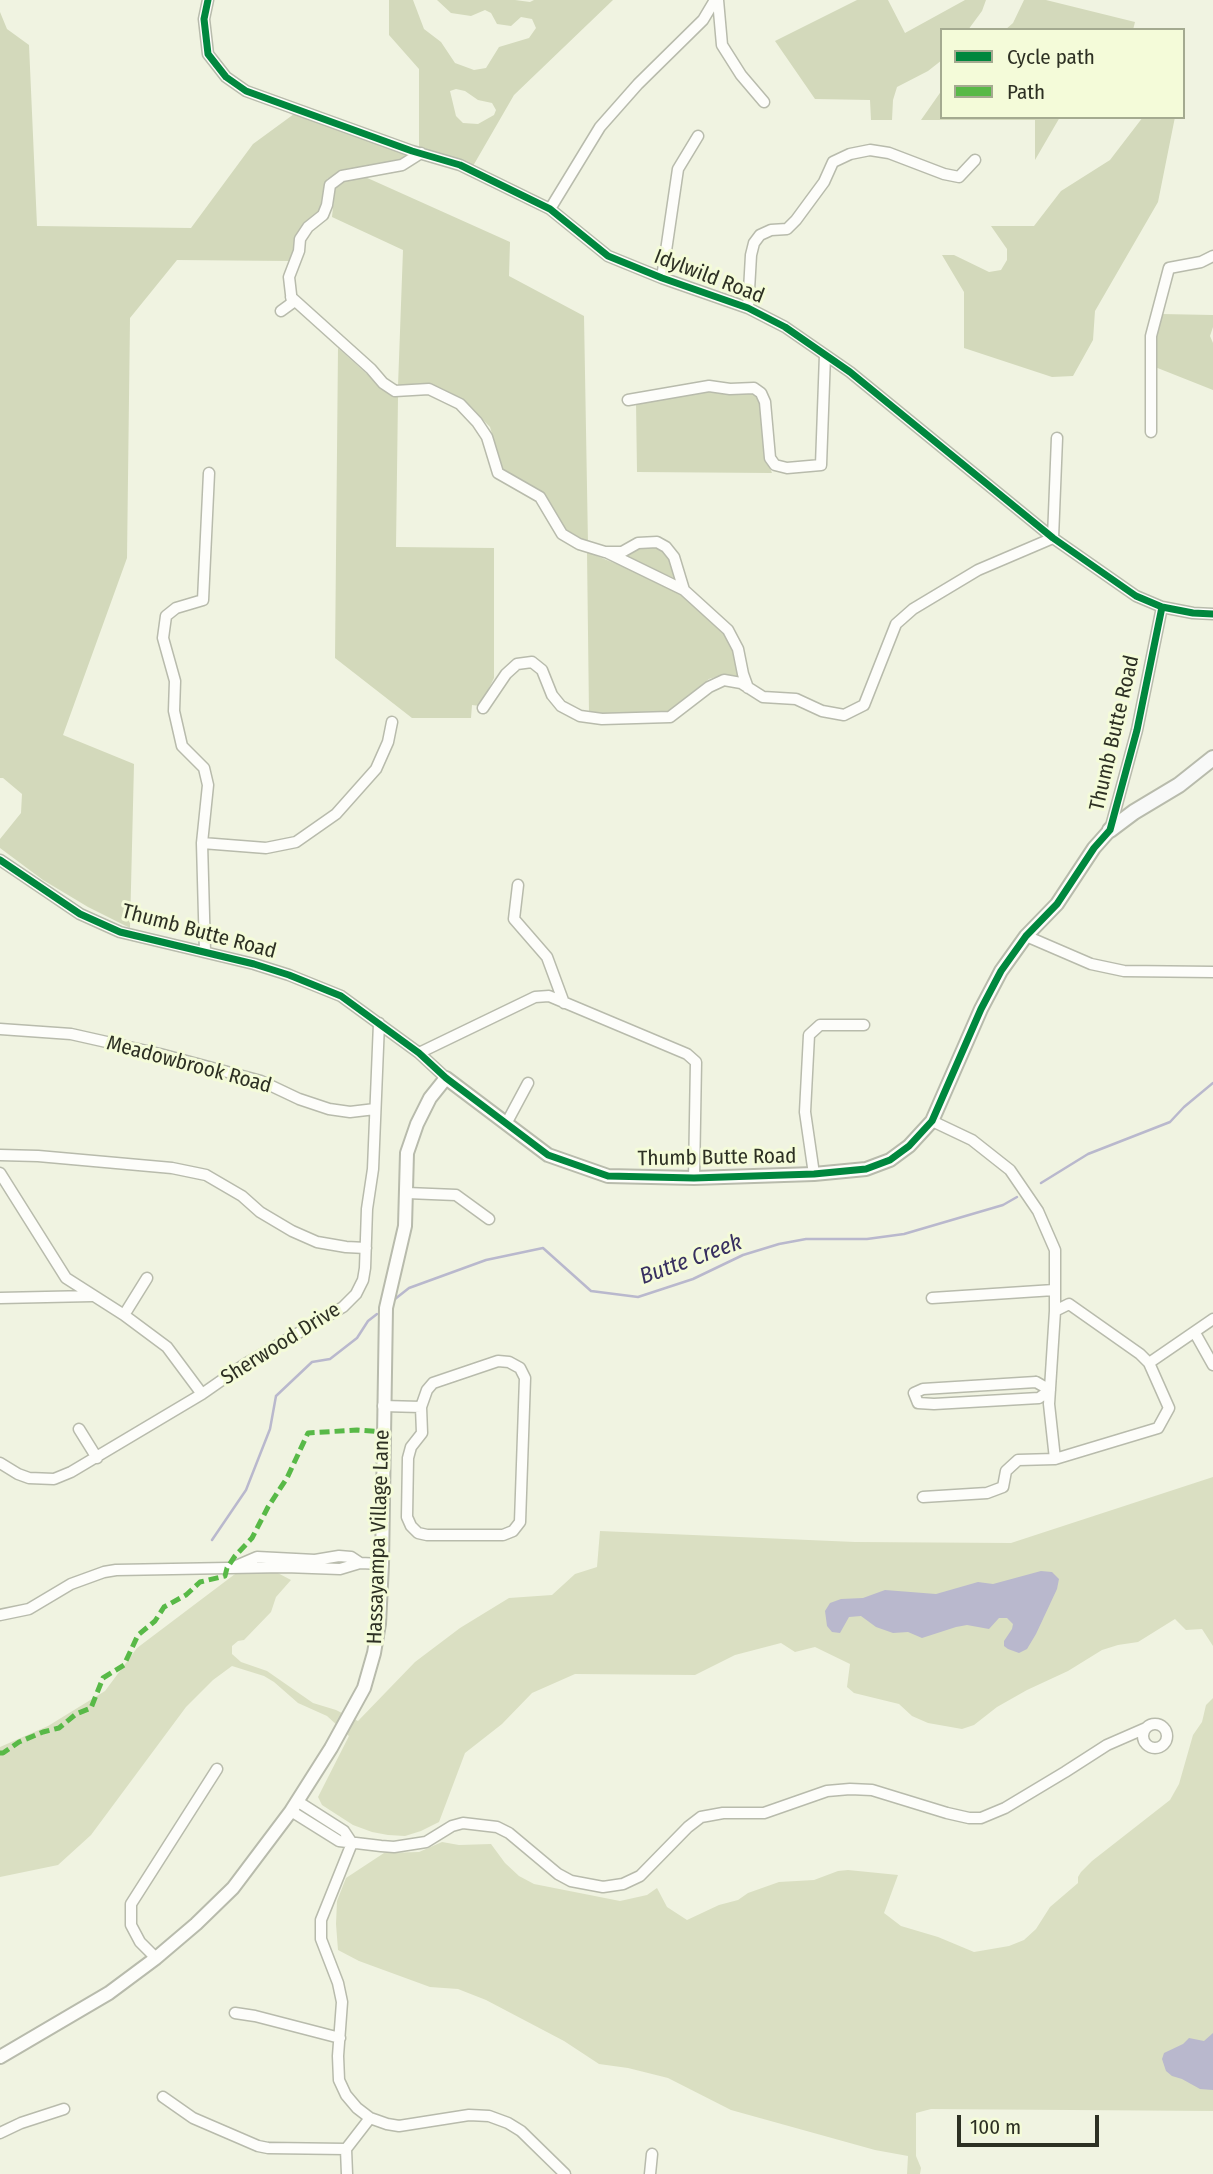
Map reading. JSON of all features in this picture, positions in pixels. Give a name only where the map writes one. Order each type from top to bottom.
[{"type":"main road","points":[[1110,830],[1179,785],[1213,758]]},
{"type":"street","name":"Idylwild Road","points":[[208,0],[204,19],[208,54],[226,77],[246,91],[460,165],[550,209],[608,256],[748,309],[785,327],[850,372],[1053,538],[1136,596],[1162,607],[1213,614]]},
{"type":"street","points":[[716,0],[722,46],[741,75],[764,102]]},
{"type":"street","points":[[550,209],[600,127],[638,84],[703,20],[716,0]]},
{"type":"street","points":[[662,278],[678,169],[698,136]]},
{"type":"street","points":[[748,309],[754,243],[760,235],[771,230],[787,229],[796,220],[824,182],[833,162],[850,154],[870,150],[889,153],[959,177],[975,160]]},
{"type":"street","points":[[281,311],[292,303],[289,277],[299,251],[300,239],[308,227],[323,215],[330,185],[342,176],[402,165],[421,153]]},
{"type":"street","points":[[1151,432],[1151,336],[1169,268],[1201,262],[1213,256]]},
{"type":"street","points":[[291,297],[394,391],[429,389],[460,404],[487,437],[498,473],[540,497],[562,534],[684,590],[728,630],[738,649],[748,688]]},
{"type":"street","points":[[628,400],[709,386],[754,388],[761,393],[765,402],[770,458],[775,465],[787,468],[821,466],[825,355]]},
{"type":"street","points":[[483,708],[506,674],[517,664],[531,663],[542,670],[552,695],[561,706],[580,716],[602,719],[670,717],[709,687],[724,680],[741,683],[763,697],[796,699],[822,711],[844,715],[864,705],[896,624],[904,616],[978,570],[1053,538],[1057,438]]},
{"type":"street","points":[[205,953],[202,843],[208,785],[204,768],[182,746],[174,711],[175,681],[163,638],[166,616],[176,608],[203,600],[209,473]]},
{"type":"street","points":[[605,552],[622,552],[638,543],[657,542],[666,547],[674,557],[684,590]]},
{"type":"street","name":"Thumb Butte Road","points":[[0,860],[80,914],[120,932],[289,975],[341,996],[419,1052],[446,1078],[548,1155],[608,1175],[694,1178],[814,1174],[866,1169],[890,1160],[909,1146],[932,1121],[981,1009],[1002,971],[1026,936],[1057,904],[1094,848],[1110,830],[1137,730],[1162,607]]},
{"type":"street","points":[[202,843],[266,848],[296,842],[336,814],[376,769],[388,741],[392,722]]},
{"type":"street","points":[[518,885],[514,919],[547,957],[564,1003]]},
{"type":"street","points":[[1026,936],[1091,964],[1124,971],[1213,972]]},
{"type":"street","points":[[419,1052],[535,997],[549,996],[687,1054],[696,1062],[694,1178]]},
{"type":"street","name":"Sherwood Drive","points":[[0,1463],[18,1475],[29,1478],[54,1479],[71,1472],[343,1307],[356,1294],[363,1280],[367,1209],[373,1169],[379,1023]]},
{"type":"street","points":[[814,1174],[805,1112],[808,1035],[820,1025],[864,1025]]},
{"type":"street","name":"Meadowbrook Road","points":[[0,1030],[71,1034],[261,1081],[299,1099],[329,1109],[350,1112],[376,1109]]},
{"type":"street","name":"Hassayampa Village Lane","points":[[0,2057],[109,1993],[156,1958],[233,1888],[294,1806],[364,1688],[379,1624],[386,1308],[405,1226],[407,1153],[430,1098],[446,1078]]},
{"type":"street","points":[[506,1124],[528,1083]]},
{"type":"street","points":[[932,1121],[972,1140],[1010,1170],[1038,1211],[1055,1250],[1055,1311],[1049,1390],[1055,1459]]},
{"type":"street","points":[[0,1155],[172,1168],[206,1175],[292,1231],[317,1242],[366,1248]]},
{"type":"street","points":[[0,1173],[66,1278],[124,1315],[167,1347],[202,1394]]},
{"type":"street","points":[[407,1193],[456,1195],[489,1219]]},
{"type":"street","points":[[124,1315],[147,1278]]},
{"type":"street","points":[[932,1298],[1054,1290]]},
{"type":"street","points":[[0,1298],[92,1296]]},
{"type":"street","points":[[923,1497],[987,1493],[1003,1487],[1006,1471],[1018,1460],[1055,1459],[1158,1428],[1170,1408],[1149,1363],[1069,1304],[1055,1311]]},
{"type":"street","points":[[1149,1363],[1213,1319]]},
{"type":"street","points":[[1195,1333],[1213,1365]]},
{"type":"street","points":[[498,1361],[509,1362],[520,1368],[525,1378],[520,1522],[513,1531],[503,1535],[428,1535],[411,1526],[407,1517],[408,1458],[411,1447],[422,1433],[421,1408],[427,1390],[433,1383],[498,1361]]},
{"type":"street","points":[[1036,1382],[1049,1390],[1039,1398],[934,1404],[918,1403],[914,1393],[923,1389],[1036,1382]]},
{"type":"street","points":[[383,1406],[421,1408]]},
{"type":"street","points":[[79,1429],[97,1458]]},
{"type":"street","points":[[0,1615],[29,1609],[71,1584],[116,1570],[229,1569],[257,1557],[299,1563],[339,1556],[360,1563],[382,1564]]},
{"type":"street","points":[[294,1806],[333,1830],[339,1841],[352,1843],[394,1847],[426,1842],[452,1826],[463,1823],[497,1827],[509,1833],[558,1874],[571,1881],[586,1885],[613,1885],[623,1884],[640,1876],[701,1817],[723,1813],[764,1813],[827,1791],[850,1789],[872,1790],[947,1813],[981,1818],[1005,1808],[1107,1745],[1146,1728]]},
{"type":"street","points":[[156,1958],[140,1941],[131,1925],[131,1904],[217,1769]]},
{"type":"street","points":[[352,1843],[321,1920],[321,1939],[338,1983],[342,2002],[338,2056],[340,2080],[346,2095],[370,2118],[399,2126],[469,2115],[489,2116],[521,2131],[565,2174]]},
{"type":"street","points":[[235,2013],[340,2038]]},
{"type":"street","points":[[163,2098],[193,2118],[258,2146],[346,2149]]},
{"type":"street","points":[[0,2133],[20,2123],[64,2109]]},
{"type":"street","points":[[347,2174],[346,2149],[370,2118]]},
{"type":"street","points":[[650,2174],[652,2154]]},
{"type":"green space","points":[[389,0],[413,0],[424,29],[441,42],[455,63],[474,70],[486,68],[499,47],[529,38],[536,28],[532,19],[521,17],[511,26],[497,24],[491,13],[485,10],[471,16],[451,13],[437,0],[613,0],[514,95],[473,166],[419,149],[419,69],[389,35]],"holes":[[[450,91],[465,91],[478,100],[492,103],[496,110],[494,115],[478,124],[463,123],[456,116]]]},
{"type":"green space","points":[[857,0],[888,0],[905,33],[965,0],[986,0],[982,11],[969,28],[940,28],[940,62],[897,87],[892,120],[871,120],[870,100],[815,99],[775,41]]},
{"type":"green space","points":[[1024,0],[1046,0],[1135,22],[1134,28],[1007,28],[1013,23]]},
{"type":"green space","points":[[0,12],[7,29],[29,45],[37,226],[191,228],[253,144],[294,114],[410,154],[403,160],[342,171],[327,179],[317,215],[302,227],[296,236],[290,261],[177,260],[130,318],[127,558],[63,735],[134,764],[130,928],[43,880],[0,848],[0,839],[21,813],[22,794],[0,778]]},
{"type":"green space","points":[[940,93],[940,119],[1059,119],[1035,160],[1035,120],[921,120]]},
{"type":"green space","points":[[1141,119],[1175,119],[1158,202],[1095,311],[1093,340],[1073,376],[1052,377],[964,348],[964,292],[942,255],[954,255],[989,272],[1001,270],[1007,260],[1007,249],[991,226],[1034,226],[1061,191],[1110,160]]},
{"type":"green space","points":[[363,176],[510,242],[509,276],[584,316],[588,544],[564,530],[541,493],[503,471],[490,427],[463,400],[431,384],[398,386],[403,250],[332,217],[335,186],[343,180]]},
{"type":"green space","points":[[1161,314],[1213,315],[1210,336],[1213,343],[1213,390],[1155,367],[1156,334]]},
{"type":"green space","points":[[338,348],[378,384],[398,397],[396,547],[494,548],[494,678],[480,706],[472,705],[471,718],[412,718],[335,658]]},
{"type":"green space","points":[[706,389],[751,391],[757,394],[767,461],[772,473],[637,472],[636,402]]},
{"type":"green space","points":[[655,546],[669,555],[674,578],[623,556],[638,547]]},
{"type":"green space","points":[[587,552],[676,588],[723,631],[733,647],[739,678],[719,676],[709,679],[669,713],[589,714]]},
{"type":"green space","points":[[1213,1477],[1213,1646],[1202,1629],[1186,1630],[1175,1619],[1138,1642],[1102,1650],[1068,1671],[997,1707],[974,1725],[962,1729],[928,1723],[912,1716],[899,1704],[854,1693],[847,1687],[850,1664],[815,1647],[795,1652],[781,1643],[735,1655],[695,1675],[575,1674],[532,1693],[502,1724],[465,1753],[439,1822],[405,1836],[388,1835],[353,1825],[322,1805],[318,1797],[349,1736],[327,1716],[298,1703],[264,1676],[232,1666],[213,1680],[186,1707],[91,1835],[58,1865],[0,1877],[0,1747],[48,1726],[105,1691],[137,1648],[239,1571],[272,1570],[291,1580],[276,1597],[271,1612],[244,1640],[232,1646],[232,1654],[241,1662],[267,1671],[313,1703],[358,1721],[415,1662],[460,1628],[509,1598],[552,1595],[575,1574],[597,1567],[600,1531],[855,1542],[1011,1543]]},
{"type":"green space","points":[[1213,1698],[1213,2111],[931,2109],[916,2113],[916,2156],[921,2168],[920,2174],[907,2174],[908,2156],[875,2150],[731,2110],[668,2078],[599,2064],[564,2041],[486,2000],[458,1989],[430,1987],[359,1961],[338,1950],[337,1901],[346,1878],[384,1853],[419,1852],[442,1842],[459,1845],[491,1844],[505,1863],[519,1876],[534,1884],[620,1901],[647,1895],[657,1888],[667,1907],[687,1920],[779,1882],[814,1880],[848,1870],[898,1875],[884,1913],[901,1926],[974,1952],[1009,1946],[1024,1940],[1036,1929],[1050,1907],[1078,1883],[1081,1872],[1092,1861],[1170,1800],[1179,1784],[1193,1735],[1202,1722],[1206,1705]]},
{"type":"water","points":[[1041,1571],[1052,1572],[1059,1579],[1057,1589],[1036,1634],[1027,1649],[1019,1653],[1004,1646],[1013,1624],[1007,1618],[999,1618],[989,1629],[967,1625],[922,1638],[908,1632],[893,1633],[876,1627],[861,1616],[849,1617],[840,1633],[832,1632],[827,1626],[825,1611],[830,1603],[841,1599],[863,1598],[885,1590],[936,1594],[978,1582],[993,1584]]},
{"type":"water","points":[[1213,2033],[1213,2090],[1200,2089],[1166,2071],[1162,2059],[1164,2053],[1189,2038],[1204,2041]]},
{"type":"waterway","name":"Butte Creek","points":[[1041,1183],[1088,1154],[1170,1122],[1213,1083]]},
{"type":"waterway","name":"Butte Creek","points":[[395,1299],[409,1288],[486,1260],[543,1248],[591,1291],[638,1297],[693,1279],[743,1255],[779,1244],[806,1239],[867,1239],[904,1234],[1003,1205],[1017,1197]]},
{"type":"waterway","name":"Butte Creek","points":[[212,1540],[246,1490],[270,1429],[276,1396],[312,1362],[330,1359],[357,1338],[368,1321],[377,1314]]},
{"type":"marked path","points":[[0,1753],[19,1742],[59,1728],[76,1714],[91,1708],[103,1678],[124,1665],[138,1635],[155,1621],[164,1607],[186,1595],[200,1582],[225,1576],[227,1568],[252,1538],[287,1478],[308,1433],[357,1430],[383,1432]]},
{"type":"cycle path","points":[[208,0],[204,19],[208,54],[226,77],[246,91],[412,151],[460,165],[550,209],[608,256],[748,308],[785,327],[850,372],[1053,538],[1136,596],[1162,607],[1213,614]]},
{"type":"cycle path","points":[[0,860],[80,914],[120,932],[254,964],[341,996],[419,1053],[446,1078],[548,1155],[608,1176],[694,1178],[814,1174],[866,1169],[890,1160],[909,1146],[932,1121],[981,1009],[1001,971],[1026,936],[1057,904],[1094,848],[1110,830],[1137,730],[1162,607]]}]
